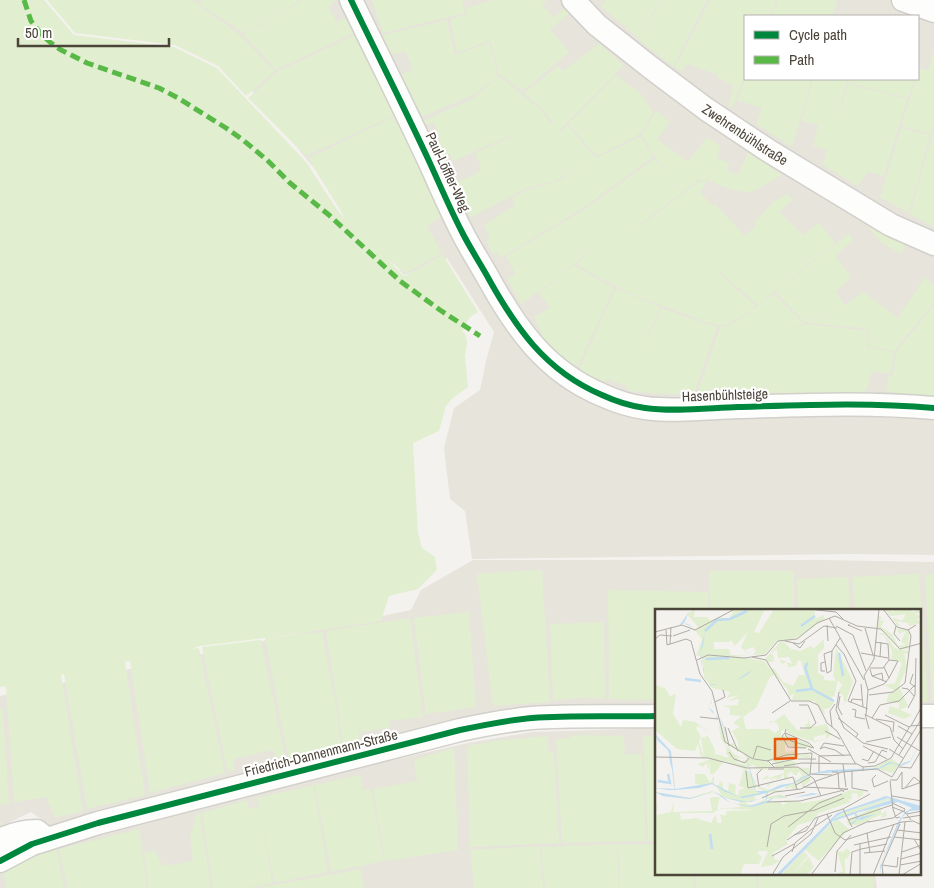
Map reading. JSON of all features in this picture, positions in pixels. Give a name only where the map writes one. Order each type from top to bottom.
[{"type":"street","name":"Paul-Löffler-Weg","points":[[351,0],[462,232],[504,308],[534,348]]},
{"type":"street","name":"Zwehrenbühlstraße","points":[[573,0],[597,25],[706,109],[769,151],[891,225],[934,244]]},
{"type":"street","points":[[903,0],[934,11]]},
{"type":"street","name":"Hasenbühlsteige","points":[[534,348],[578,384],[612,400],[643,408],[868,405],[934,408]]},
{"type":"street","name":"Friedrich-Dannenmann-Straße","points":[[0,861],[32,844],[98,823],[460,730],[504,721],[532,718],[655,716]]},
{"type":"street","points":[[0,840],[12,834],[25,831],[37,831],[47,839]]},
{"type":"shaded area","points":[[180,0],[934,0],[934,555],[849,554],[472,559],[465,511],[450,499],[444,448],[454,408],[480,390],[494,332],[447,258],[404,275],[308,161]]},
{"type":"shaded area","points":[[473,560],[822,560],[934,562],[934,707],[922,708],[922,609],[655,609],[655,709],[555,709],[53,828],[31,812],[0,827],[0,696],[411,610],[421,590]]},
{"type":"shaded area","points":[[655,728],[655,876],[875,876],[877,888],[0,888],[0,869],[47,847],[318,777],[468,743],[531,732]]},
{"type":"green space","points":[[0,0],[44,0],[74,35],[174,47],[217,68],[306,162],[338,211],[345,218],[308,158],[396,116],[443,216],[427,226],[442,253],[405,273],[387,259],[404,276],[443,255],[478,312],[470,317],[462,331],[467,339],[465,356],[468,387],[446,406],[439,431],[413,443],[418,533],[422,548],[435,557],[437,570],[418,589],[389,596],[381,621],[274,637],[322,632],[338,717],[341,747],[288,757],[265,638],[200,646],[191,649],[199,648],[225,773],[150,793],[130,661],[125,662],[145,795],[87,809],[64,674],[61,675],[83,811],[55,818],[46,797],[14,802],[6,686],[0,687]]},
{"type":"green space","points":[[47,0],[192,0],[240,35],[275,71],[246,96],[218,66],[175,45],[75,33]]},
{"type":"green space","points":[[203,0],[299,0],[289,8],[243,33],[198,3]]},
{"type":"green space","points":[[302,0],[336,0],[328,7],[337,22],[350,17],[356,32],[276,70],[243,34]]},
{"type":"green space","points":[[372,0],[462,0],[465,13],[383,33]]},
{"type":"green space","points":[[493,0],[547,0],[542,5],[554,17],[565,8],[570,13],[550,29],[569,52],[523,91],[499,74],[490,40],[457,53],[450,19],[467,14],[466,8]]},
{"type":"green space","points":[[606,0],[661,0],[638,38],[601,6]]},
{"type":"green space","points":[[662,0],[707,0],[673,67],[638,39]]},
{"type":"green space","points":[[710,0],[776,0],[769,15],[744,15],[744,78],[732,108],[728,105],[734,85],[718,78],[718,75],[687,64],[682,72],[675,67]]},
{"type":"green space","points":[[778,0],[837,0],[832,15],[771,15]]},
{"type":"green space","points":[[447,20],[455,55],[489,42],[498,76],[475,94],[420,118],[401,75],[413,69],[405,51],[391,55],[383,35]]},
{"type":"green space","points":[[358,34],[395,115],[306,156],[248,98],[278,71]]},
{"type":"green space","points":[[599,44],[624,65],[559,131],[561,132],[567,125],[596,158],[641,136],[653,157],[580,210],[500,258],[497,252],[493,254],[486,241],[490,238],[484,225],[515,205],[512,198],[526,190],[556,182],[591,161],[555,181],[525,189],[471,217],[454,183],[470,177],[482,169],[475,153],[513,136],[453,161],[450,154],[437,159],[430,145],[441,139],[433,122],[422,126],[420,122],[472,99],[499,76],[541,110],[551,124],[554,124],[542,109],[524,93],[558,66],[563,71]]},
{"type":"green space","points":[[934,49],[934,129],[932,129],[931,134],[901,126],[916,80],[919,80],[919,68],[928,71]]},
{"type":"green space","points":[[616,75],[642,95],[653,112],[640,134],[597,156],[568,124]]},
{"type":"green space","points":[[745,80],[812,80],[792,147],[756,124],[762,108],[737,100]]},
{"type":"green space","points":[[813,80],[848,80],[834,128],[848,84],[907,99],[884,176],[868,172],[858,186],[823,165],[827,150],[813,146],[818,125],[801,121]]},
{"type":"green space","points":[[849,80],[915,80],[908,98],[848,83]]},
{"type":"green space","points":[[656,111],[670,122],[657,139],[688,162],[707,137],[721,147],[717,158],[729,163],[727,171],[738,175],[748,153],[782,175],[753,191],[741,191],[708,180],[715,163],[707,181],[688,178],[698,181],[640,224],[628,229],[642,224],[700,181],[707,182],[700,192],[712,206],[715,204],[745,236],[756,226],[754,223],[773,202],[787,194],[793,200],[779,212],[803,235],[819,223],[835,243],[758,305],[720,272],[722,276],[756,306],[733,321],[723,325],[713,324],[633,294],[576,264],[598,244],[563,273],[574,265],[614,288],[576,370],[557,354],[543,337],[534,317],[550,308],[539,293],[560,276],[521,304],[507,279],[515,274],[506,256],[582,211],[654,159],[661,165],[679,175],[662,165],[655,157],[642,134]]},
{"type":"green space","points":[[901,128],[930,135],[909,213],[880,197]]},
{"type":"green space","points":[[934,131],[934,227],[910,214]]},
{"type":"green space","points":[[875,223],[907,242],[901,254],[882,243],[870,230]]},
{"type":"green space","points":[[849,233],[853,240],[835,256],[850,275],[850,279],[835,292],[845,305],[863,292],[898,318],[925,277],[934,286],[934,303],[894,351],[868,346],[869,333],[861,328],[807,323],[843,306],[805,323],[775,292]]},
{"type":"green space","points":[[616,288],[660,307],[640,355],[661,308],[717,327],[694,394],[660,394],[626,390],[627,386],[607,379],[605,382],[578,371]]},
{"type":"green space","points":[[774,294],[804,324],[786,330],[807,324],[860,330],[868,333],[867,347],[894,352],[890,374],[872,371],[868,386],[863,395],[777,394],[773,391],[773,395],[697,394],[720,327],[736,322]]},
{"type":"green space","points":[[934,305],[934,398],[886,392],[889,376],[892,376],[896,352]]},
{"type":"green space","points":[[542,570],[550,702],[493,706],[477,574]]},
{"type":"green space","points":[[709,571],[794,571],[794,609],[710,609]]},
{"type":"green space","points":[[919,574],[921,609],[855,609],[852,577]]},
{"type":"green space","points":[[934,574],[934,700],[932,700],[925,575]]},
{"type":"green space","points":[[848,577],[850,609],[798,609],[797,579]]},
{"type":"green space","points":[[608,590],[708,592],[708,609],[655,609],[655,700],[609,699]]},
{"type":"green space","points":[[469,612],[476,707],[426,714],[414,618]]},
{"type":"green space","points":[[922,616],[928,701],[922,702]]},
{"type":"green space","points":[[410,618],[423,717],[389,721],[390,728],[359,732],[359,741],[343,747],[326,631]]},
{"type":"green space","points":[[604,622],[605,698],[576,698],[553,701],[550,624]]},
{"type":"green space","points":[[261,640],[285,757],[276,759],[273,750],[233,759],[235,770],[227,771],[202,647]]},
{"type":"green space","points":[[3,709],[9,803],[0,805],[0,710]]},
{"type":"green space","points":[[570,735],[624,736],[625,755],[642,754],[646,841],[562,843],[556,739],[570,738]]},
{"type":"green space","points":[[547,736],[549,752],[554,752],[559,843],[470,847],[467,746]]},
{"type":"green space","points":[[643,736],[655,736],[655,841],[648,841]]},
{"type":"green space","points":[[454,748],[458,850],[385,861],[373,789],[417,781],[414,760]]},
{"type":"green space","points":[[360,775],[363,790],[371,789],[384,861],[331,872],[315,785]]},
{"type":"green space","points":[[314,785],[328,872],[274,883],[263,828],[272,883],[249,888],[213,888],[202,813],[247,800],[249,809],[259,807],[257,798]]},
{"type":"green space","points":[[200,813],[211,888],[148,888],[144,853],[155,851],[163,866],[193,861],[190,836],[196,814]]},
{"type":"green space","points":[[139,829],[147,888],[67,888],[59,849]]},
{"type":"green space","points":[[617,844],[619,888],[545,888],[541,847]]},
{"type":"green space","points":[[655,844],[655,876],[694,876],[694,888],[620,888],[618,845]]},
{"type":"green space","points":[[540,846],[543,888],[474,888],[470,850]]},
{"type":"green space","points":[[57,849],[64,888],[7,888],[2,872],[26,860]]},
{"type":"green space","points":[[361,869],[364,888],[257,888]]},
{"type":"green space","points":[[695,876],[756,876],[757,888],[696,888]]},
{"type":"green space","points":[[758,876],[873,876],[874,888],[759,888]]},
{"type":"marked path","points":[[24,0],[31,21],[51,43],[87,63],[159,88],[226,128],[267,160],[290,183],[329,215],[400,281],[480,336]]},
{"type":"cycle path","points":[[351,0],[420,141],[453,215],[471,248],[520,329],[548,360],[564,373],[602,395],[623,403],[645,408],[680,410],[836,404],[934,408]]},
{"type":"cycle path","points":[[0,861],[32,844],[98,823],[460,730],[532,718],[655,716]]}]
